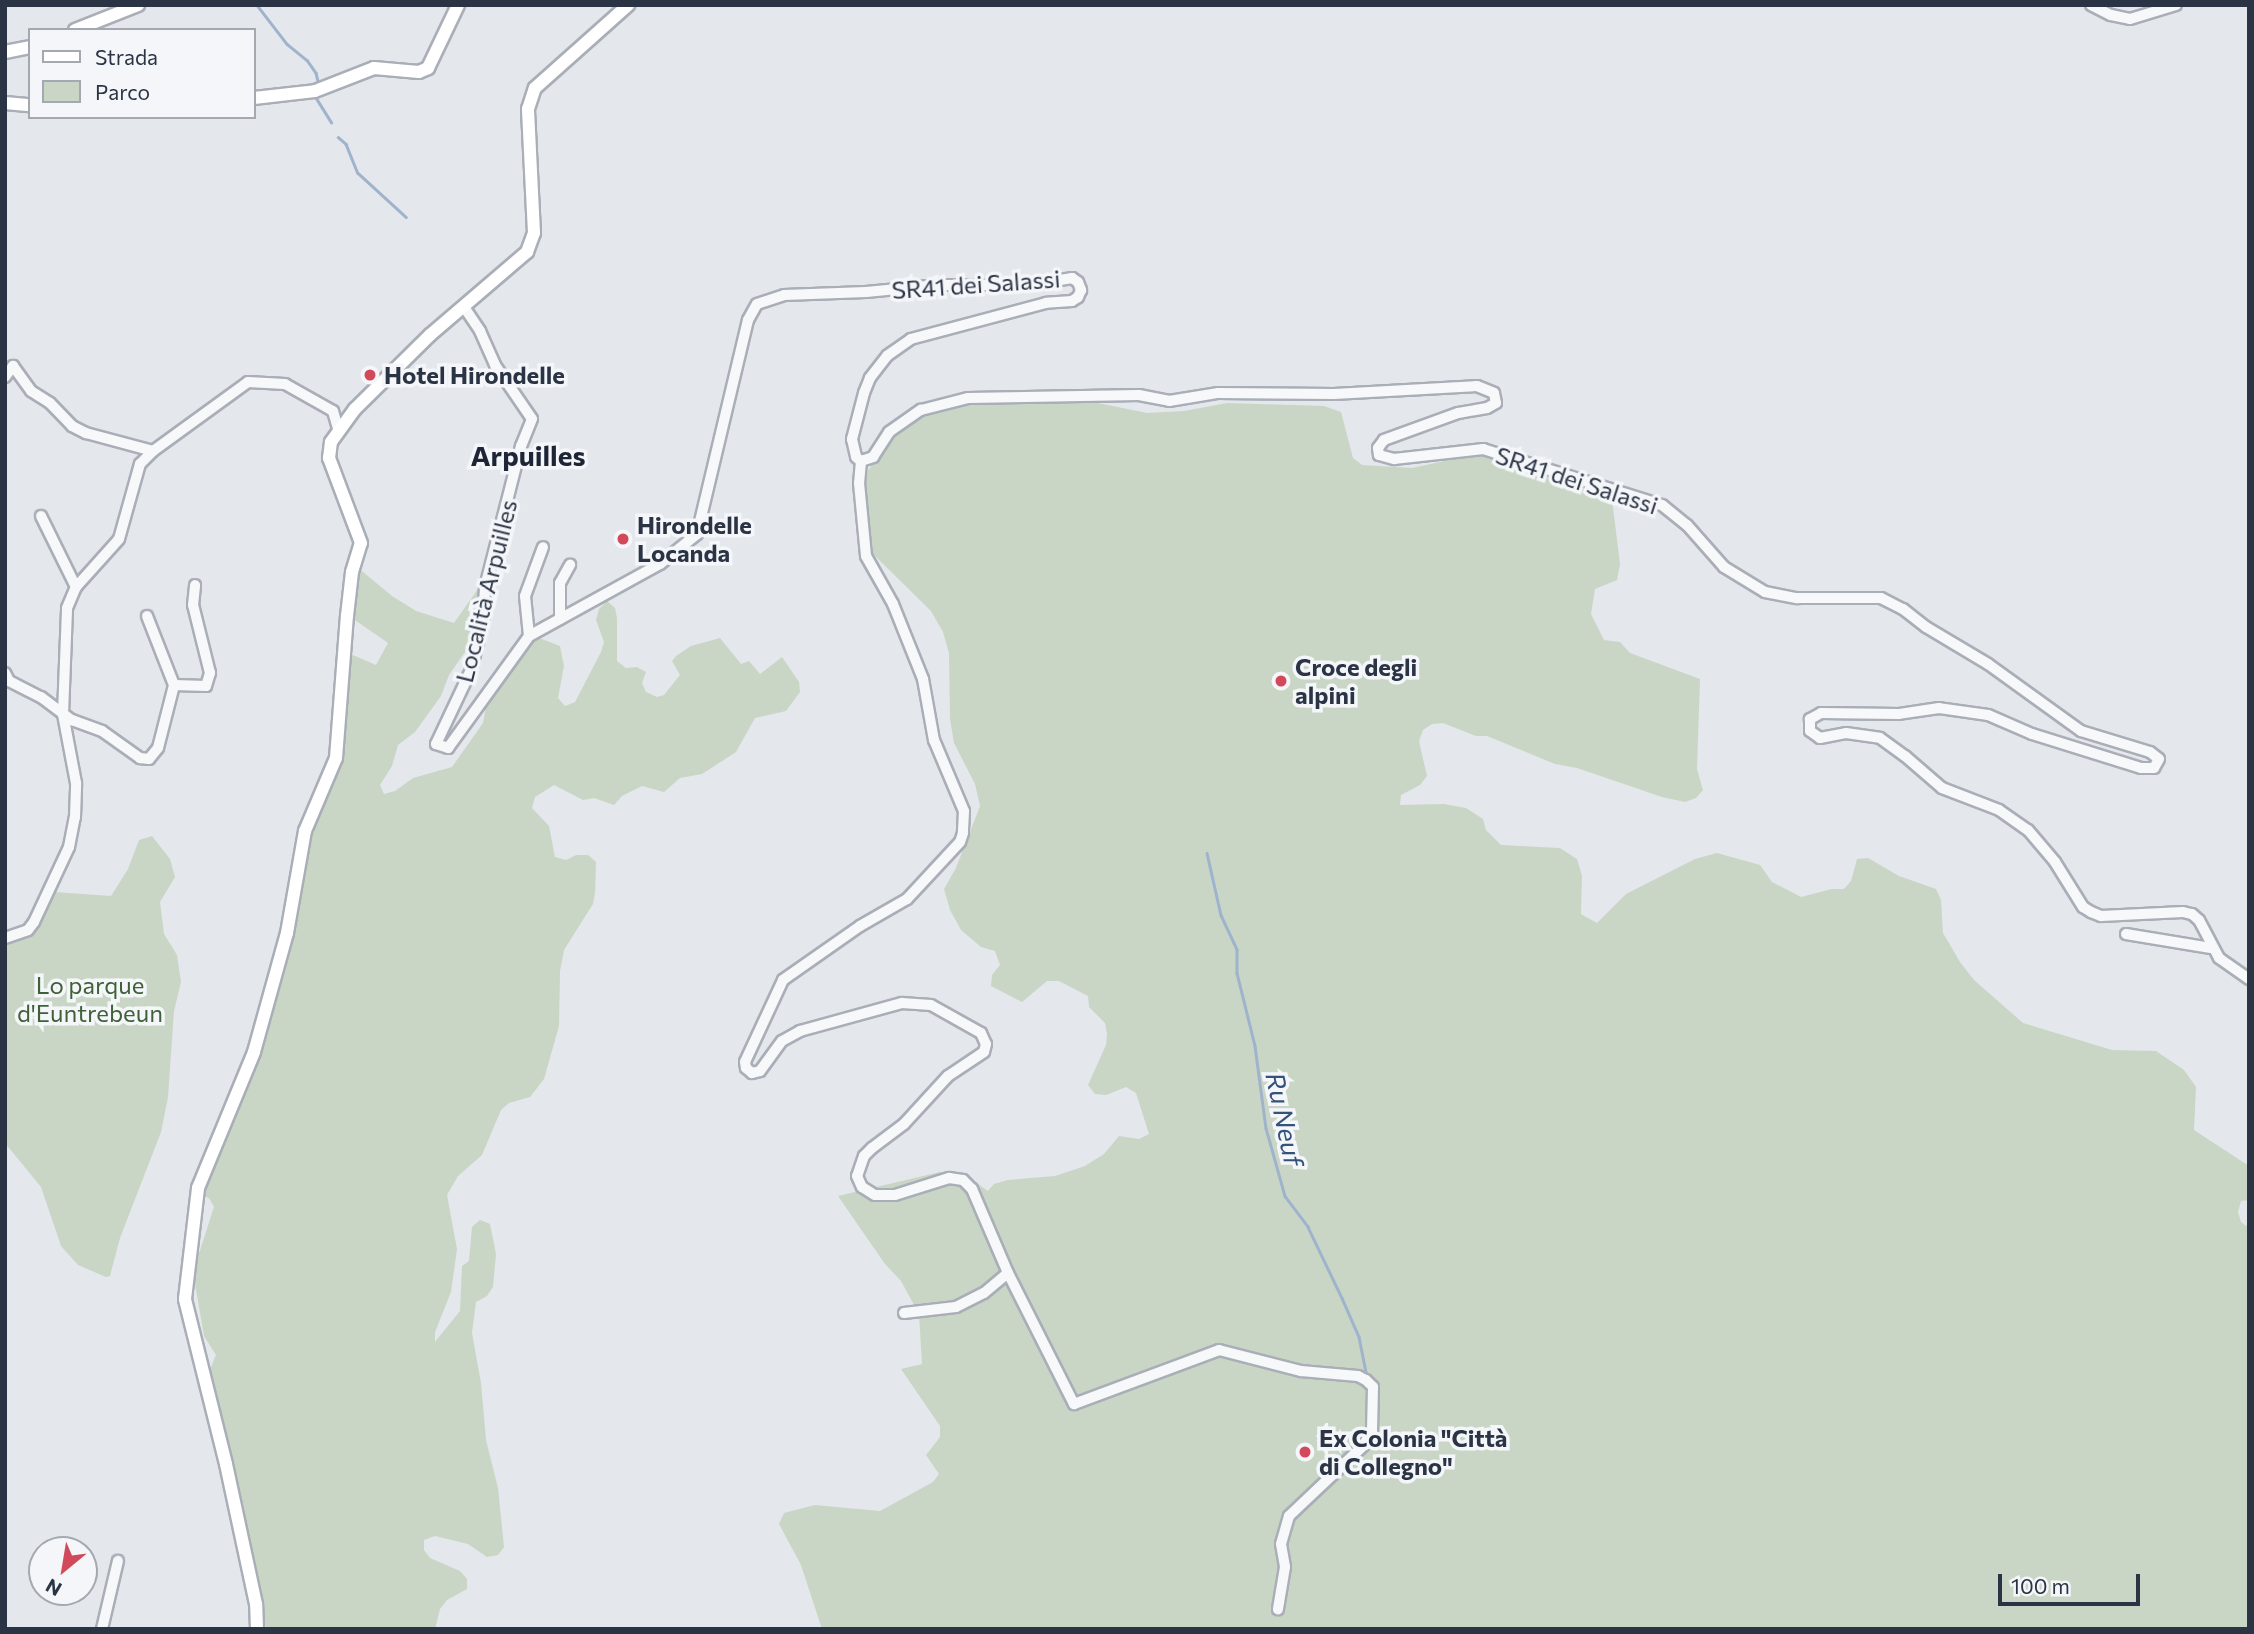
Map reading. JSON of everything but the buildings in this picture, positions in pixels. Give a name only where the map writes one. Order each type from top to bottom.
[{"type":"main road","points":[[80,28],[138,5]]},
{"type":"main road","points":[[256,98],[320,89],[374,68],[419,72],[428,68],[458,5]]},
{"type":"main road","points":[[258,1629],[256,1604],[229,1475],[185,1299],[198,1188],[254,1052],[287,933],[305,831],[336,758],[352,572],[361,543],[329,458],[331,442],[338,429],[421,343],[527,252],[534,233],[536,211],[528,109],[536,88],[628,5]]},
{"type":"main road","points":[[5,52],[28,48]]},
{"type":"main road","points":[[5,103],[28,105]]},
{"type":"street","points":[[2091,5],[2111,15],[2130,19],[2176,5]]},
{"type":"street","name":"SR41 dei Salassi","points":[[685,544],[697,534],[748,320],[757,304],[784,295],[866,292],[939,285],[1028,285],[1068,277],[1078,282],[1080,294],[1072,301],[1045,303],[911,339],[887,356],[870,378],[852,439],[853,452],[861,460],[873,457],[889,432],[921,410],[968,398],[1139,395],[1169,401],[1219,393],[1334,394],[1477,386],[1494,393],[1496,403],[1488,408],[1458,413],[1384,440],[1378,448],[1379,455],[1394,459],[1483,449],[1662,505],[1687,525],[1724,567],[1765,592],[1797,598],[1881,598],[1903,608],[1926,627],[1988,664],[2081,731],[2150,752],[2159,760],[2154,768],[2141,768],[2032,734],[1988,715],[1939,708],[1899,714],[1821,713],[1810,719],[1810,731],[1820,738],[1846,733],[1880,738],[1906,756],[1941,789],[1999,810],[2028,830],[2055,862],[2083,907],[2091,912],[2101,916],[2183,912],[2192,915],[2206,932],[2211,948],[2219,958],[2249,979]]},
{"type":"street","name":"Località Arpuilles","points":[[464,307],[480,331],[495,365],[532,419],[521,446],[485,587],[483,624],[471,670],[436,744],[448,748],[529,636],[660,564],[685,544]]},
{"type":"street","points":[[5,377],[13,366],[31,391],[86,433],[153,451]]},
{"type":"street","points":[[5,938],[28,930],[34,922],[69,847],[75,817],[76,783],[63,714],[65,622],[70,599],[76,587],[119,539],[141,464],[153,451],[248,383],[285,384],[334,411],[338,429]]},
{"type":"street","points":[[861,460],[859,483],[866,556],[893,604],[923,679],[933,740],[964,811],[963,832],[960,842],[907,899],[860,926],[783,980],[745,1065],[749,1072],[760,1071],[782,1041],[800,1031],[902,1003],[931,1005],[981,1033],[986,1044],[984,1052],[948,1076],[904,1124],[872,1148],[864,1156],[857,1176],[862,1187],[875,1195],[895,1195],[949,1178],[963,1180],[972,1189],[1008,1273],[1074,1404],[1219,1350],[1301,1371],[1358,1376],[1373,1387],[1372,1431],[1363,1446],[1289,1516],[1280,1544],[1285,1567],[1278,1609]]},
{"type":"street","points":[[41,516],[76,587]]},
{"type":"street","points":[[529,636],[525,596],[543,547]]},
{"type":"street","points":[[561,619],[560,583],[570,565]]},
{"type":"street","points":[[174,685],[206,686],[210,673],[193,606],[195,585]]},
{"type":"street","points":[[5,673],[9,681],[41,697],[63,714],[116,738],[140,758],[149,759],[158,748],[174,685],[147,616]]},
{"type":"street","points":[[2126,934],[2211,948]]},
{"type":"street","points":[[904,1313],[956,1307],[984,1293],[1008,1273]]},
{"type":"street","points":[[102,1629],[118,1561]]},
{"type":"green space","points":[[1093,402],[1147,413],[1184,411],[1227,403],[1324,406],[1341,412],[1353,458],[1362,465],[1412,468],[1468,456],[1497,458],[1612,499],[1620,564],[1617,580],[1595,589],[1591,614],[1604,640],[1620,642],[1630,653],[1700,679],[1697,769],[1703,790],[1696,798],[1685,802],[1662,797],[1577,768],[1555,764],[1487,736],[1476,736],[1443,723],[1432,724],[1423,730],[1419,741],[1427,776],[1420,785],[1401,795],[1400,805],[1444,804],[1466,808],[1483,819],[1486,830],[1501,845],[1560,848],[1577,859],[1582,876],[1581,914],[1597,923],[1626,894],[1695,859],[1717,853],[1760,865],[1772,882],[1801,897],[1832,889],[1844,889],[1851,881],[1857,859],[1868,858],[1899,876],[1936,889],[1941,900],[1943,933],[1960,962],[1974,980],[2023,1023],[2112,1050],[2156,1051],[2184,1070],[2196,1087],[2194,1130],[2249,1166],[2249,1200],[2241,1201],[2238,1212],[2241,1222],[2249,1228],[2249,1629],[822,1629],[801,1565],[779,1524],[784,1513],[815,1505],[880,1511],[933,1482],[939,1474],[926,1455],[940,1437],[940,1426],[901,1369],[922,1364],[919,1314],[901,1281],[885,1264],[838,1196],[940,1172],[962,1173],[988,1191],[994,1184],[1008,1180],[1055,1176],[1085,1166],[1104,1154],[1119,1136],[1139,1139],[1149,1134],[1136,1093],[1126,1087],[1106,1095],[1095,1094],[1088,1085],[1106,1045],[1107,1034],[1105,1023],[1089,1007],[1088,996],[1059,981],[1047,981],[1022,1002],[991,986],[992,975],[1000,965],[995,951],[981,947],[961,930],[950,910],[944,889],[956,868],[980,806],[975,784],[954,743],[950,719],[949,653],[943,632],[931,611],[870,551],[863,493],[864,476],[895,433],[910,422],[931,413],[979,403]]},
{"type":"green space","points":[[357,567],[392,596],[416,611],[454,623],[480,586],[474,639],[449,675],[441,696],[415,732],[398,745],[392,766],[380,785],[384,794],[395,791],[413,778],[452,767],[483,723],[487,701],[528,645],[539,638],[560,646],[564,666],[558,698],[565,706],[575,702],[601,652],[604,642],[596,620],[599,609],[607,601],[615,608],[617,618],[617,661],[626,668],[637,667],[646,672],[642,683],[646,692],[657,697],[664,695],[680,675],[672,661],[676,656],[691,646],[720,638],[741,664],[749,661],[760,674],[782,657],[799,682],[800,692],[786,711],[755,718],[736,752],[702,774],[680,778],[664,792],[642,786],[622,796],[614,805],[594,798],[583,800],[554,785],[535,797],[532,808],[549,826],[555,857],[566,860],[576,855],[588,855],[596,862],[593,904],[564,950],[560,971],[559,1026],[544,1079],[530,1097],[509,1103],[501,1110],[482,1155],[458,1176],[447,1195],[457,1249],[451,1292],[435,1332],[435,1342],[460,1311],[462,1266],[469,1261],[472,1227],[480,1220],[490,1224],[496,1254],[493,1287],[487,1296],[476,1302],[472,1333],[481,1383],[486,1440],[498,1488],[504,1547],[498,1555],[487,1557],[468,1544],[435,1536],[424,1540],[424,1550],[430,1558],[460,1571],[467,1579],[467,1589],[447,1600],[440,1609],[435,1629],[266,1629],[209,1372],[216,1355],[204,1336],[193,1272],[214,1207],[209,1198],[202,1196],[212,1163],[236,1109],[310,826],[326,795],[348,653],[376,665],[388,643],[352,618]]},
{"type":"green space","name":"Lo parque d'Euntrebeun","points":[[152,836],[170,859],[175,877],[160,902],[164,934],[177,955],[181,982],[174,1011],[168,1097],[161,1132],[120,1238],[110,1276],[106,1277],[78,1265],[61,1246],[41,1187],[5,1143],[5,942],[34,934],[54,892],[111,896],[128,869],[139,840]]},
{"type":"waterway","points":[[257,5],[287,44],[307,60],[316,73],[319,85]]},
{"type":"waterway","points":[[315,96],[331,122]]},
{"type":"waterway","points":[[338,137],[346,144],[358,173],[406,217]]},
{"type":"waterway","name":"Ru Neuf","points":[[1207,853],[1221,915],[1237,950],[1237,973],[1255,1046],[1266,1128],[1285,1196],[1308,1227],[1342,1298],[1359,1337],[1367,1377]]},
{"type":"place","name":"Hotel Hirondelle","points":[[370,375]]},
{"type":"place","name":"Hirondelle Locanda","points":[[623,539]]},
{"type":"place","name":"Croce degli alpini","points":[[1281,681]]},
{"type":"place","name":"Ex Colonia \"Città di Collegno\"","points":[[1305,1452]]},
{"type":"district","name":"Arpuilles","points":[[528,455]]}]
